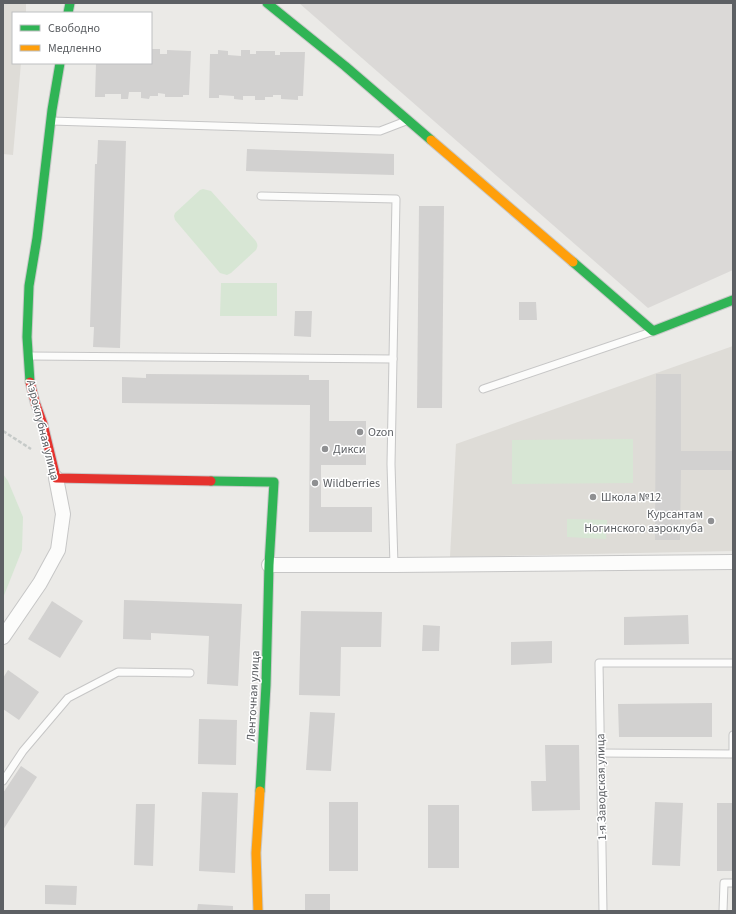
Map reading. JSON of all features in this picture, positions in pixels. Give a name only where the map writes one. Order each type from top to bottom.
[{"type":"street","points":[[267,3],[345,66],[653,331],[733,300]]},
{"type":"street","name":"Аэроклубная улица","points":[[3,637],[40,583],[58,550],[63,514],[43,424],[34,402],[30,384],[27,337],[29,286],[38,231],[51,122],[60,64]]},
{"type":"street","name":"Ленточная улица","points":[[56,478],[274,482],[269,565],[266,685],[256,853],[258,911]]},
{"type":"street","points":[[269,565],[733,562]]},
{"type":"lane","points":[[51,122],[380,131],[408,120]]},
{"type":"lane","points":[[261,196],[396,198],[391,464],[394,565]]},
{"type":"lane","points":[[483,389],[653,331]]},
{"type":"lane","points":[[28,356],[393,359]]},
{"type":"lane","name":"1-я Заводская улица","points":[[604,911],[598,663],[733,663]]},
{"type":"lane","points":[[3,781],[23,751],[68,698],[118,672],[190,673]]},
{"type":"lane","points":[[600,753],[733,754],[733,735]]},
{"type":"lane","points":[[723,911],[724,883],[733,883]]},
{"type":"path","points":[[3,431],[53,464]]},
{"type":"shaded area","points":[[3,3],[26,3],[26,12],[12,12],[12,64],[21,64],[13,155],[3,154]]},
{"type":"shaded area","points":[[299,3],[733,3],[733,270],[648,308]]},
{"type":"shaded area","name":"Школа №12","points":[[733,346],[733,551],[450,557],[456,444]]},
{"type":"green space","points":[[203,189],[211,191],[257,244],[256,250],[227,275],[220,273],[175,220],[175,213]]},
{"type":"green space","points":[[221,283],[277,283],[277,316],[220,316]]},
{"type":"green space","points":[[633,439],[633,483],[512,484],[512,440]]},
{"type":"green space","points":[[3,474],[8,481],[23,517],[22,550],[3,598]]},
{"type":"green space","points":[[567,519],[607,520],[606,539],[567,537]]},
{"type":"building","points":[[152,49],[160,49],[160,54],[167,54],[167,50],[191,51],[189,95],[183,95],[183,97],[165,97],[165,94],[158,93],[158,96],[150,96],[149,99],[141,98],[141,92],[129,92],[128,99],[121,99],[121,94],[105,94],[105,97],[95,97],[96,64],[152,64]]},
{"type":"building","points":[[218,50],[228,51],[228,55],[241,56],[241,50],[250,50],[250,54],[256,54],[256,51],[275,51],[275,55],[280,55],[280,52],[305,52],[303,96],[298,96],[298,100],[281,99],[281,95],[265,97],[265,100],[255,100],[255,96],[243,96],[243,100],[234,99],[234,96],[219,95],[219,98],[209,98],[210,54],[218,54]]},
{"type":"building","points":[[98,140],[126,141],[120,348],[93,347],[94,327],[90,327],[95,164],[97,164]]},
{"type":"building","points":[[247,149],[394,154],[394,175],[246,171]]},
{"type":"building","points":[[419,206],[444,206],[442,408],[417,408]]},
{"type":"building","points":[[519,302],[536,302],[537,320],[519,320]]},
{"type":"building","points":[[295,311],[312,311],[311,337],[294,336]]},
{"type":"building","points":[[146,374],[309,375],[309,380],[329,380],[329,421],[366,421],[366,465],[321,465],[321,507],[372,507],[372,532],[309,532],[310,405],[122,403],[122,377],[146,378]]},
{"type":"building","points":[[656,374],[681,374],[681,451],[733,451],[733,470],[681,470],[680,540],[655,540]]},
{"type":"building","points":[[124,600],[242,604],[238,686],[207,684],[209,636],[151,633],[151,640],[123,639]]},
{"type":"building","points":[[52,601],[83,621],[60,658],[28,639]]},
{"type":"building","points":[[301,611],[382,612],[381,647],[341,647],[340,696],[299,695]]},
{"type":"building","points":[[688,615],[689,644],[624,645],[624,617]]},
{"type":"building","points":[[423,625],[440,626],[439,651],[422,651]]},
{"type":"building","points":[[552,641],[552,663],[511,665],[511,642]]},
{"type":"building","points":[[8,670],[39,692],[19,720],[3,709],[3,678]]},
{"type":"building","points":[[712,703],[712,737],[619,737],[618,704]]},
{"type":"building","points":[[310,712],[335,713],[331,771],[306,770]]},
{"type":"building","points":[[199,719],[237,720],[236,765],[198,764]]},
{"type":"building","points":[[545,745],[579,745],[580,810],[532,811],[531,781],[546,781]]},
{"type":"building","points":[[21,766],[37,777],[3,830],[3,793]]},
{"type":"building","points":[[202,792],[238,793],[235,873],[199,871]]},
{"type":"building","points":[[329,802],[358,802],[358,871],[329,871]]},
{"type":"building","points":[[655,802],[683,803],[680,866],[652,865]]},
{"type":"building","points":[[717,803],[733,803],[733,871],[717,871]]},
{"type":"building","points":[[136,804],[155,804],[153,866],[134,865]]},
{"type":"building","points":[[428,805],[459,805],[459,868],[428,868]]},
{"type":"building","points":[[45,885],[77,886],[76,905],[45,904]]},
{"type":"building","points":[[305,894],[330,894],[330,911],[305,911]]},
{"type":"building","points":[[198,904],[233,906],[233,911],[197,911]]},
{"type":"traffic: fast","points":[[68,12],[70,3]]},
{"type":"traffic: fast","points":[[267,3],[345,66],[431,140]]},
{"type":"traffic: fast","points":[[30,382],[27,337],[29,286],[37,238],[52,110],[60,64]]},
{"type":"traffic: fast","points":[[573,262],[653,331],[733,300]]},
{"type":"traffic: fast","points":[[211,481],[274,482],[269,565],[266,685],[260,791]]},
{"type":"traffic: slow","points":[[431,140],[573,262]]},
{"type":"traffic: slow","points":[[258,911],[256,853],[260,791]]},
{"type":"traffic: jam","points":[[30,382],[43,424],[56,478],[211,481]]},
{"type":"place","name":"Ozon","points":[[360,432]]},
{"type":"place","name":"Дикси","points":[[325,449]]},
{"type":"place","name":"Wildberries","points":[[315,483]]},
{"type":"place","name":"Школа №12","points":[[593,497]]},
{"type":"place","name":"Курсантам Ногинского аэроклуба","points":[[711,521]]}]
